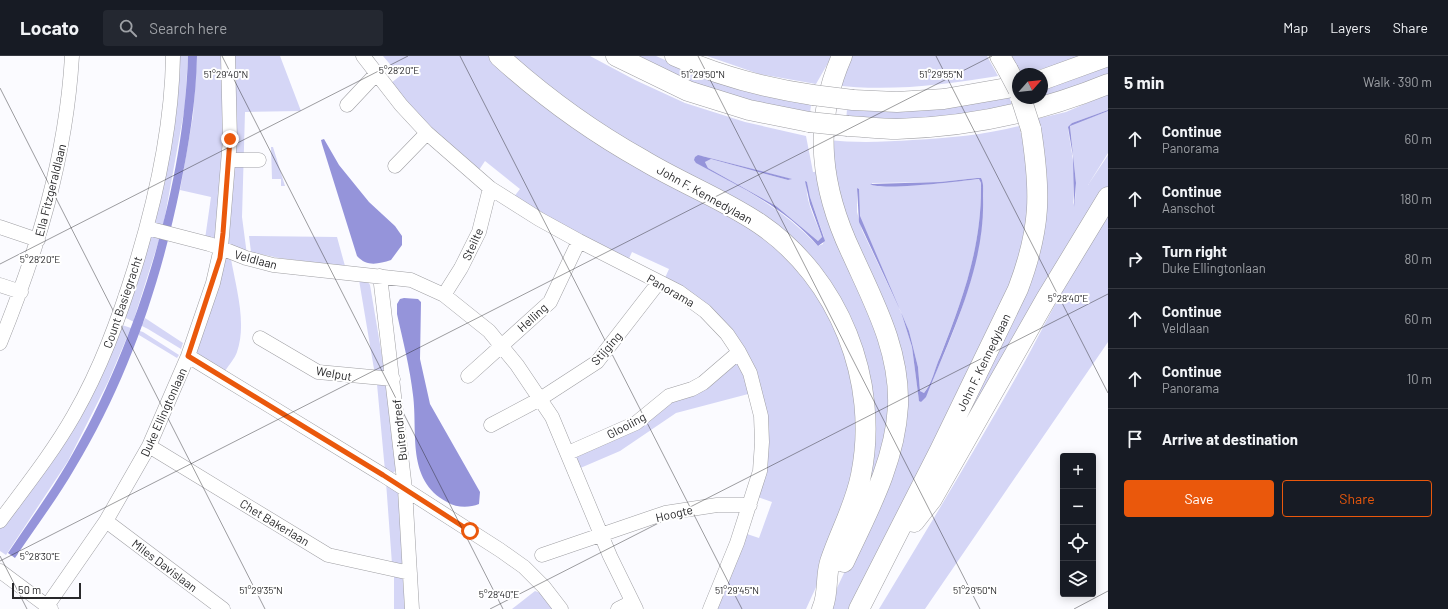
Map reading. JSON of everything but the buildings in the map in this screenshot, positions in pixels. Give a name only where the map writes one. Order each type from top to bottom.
[{"type":"highway","name":"John F. Kennedylaan","points":[[499,56],[534,87],[584,124],[643,161],[722,201],[761,225],[799,259],[825,292],[839,317],[852,347],[863,390],[866,429],[862,474],[854,506],[830,564],[824,604]]},
{"type":"highway","points":[[616,56],[644,71],[694,93],[749,110],[809,122],[896,129],[947,125],[996,118],[1059,102],[1108,84]]},
{"type":"highway","points":[[675,56],[702,68],[760,86],[853,100],[897,102],[944,98],[1008,71]]},
{"type":"highway","points":[[824,604],[885,472],[895,431],[898,405],[896,376],[887,332],[838,222],[826,179],[823,144],[825,110],[828,91],[842,56]]},
{"type":"highway","points":[[1048,78],[1108,56]]},
{"type":"highway","name":"John F. Kennedylaan","points":[[859,609],[974,380],[1018,289],[1028,264],[1034,242],[1038,175],[1030,129],[1023,104]]},
{"type":"highway","points":[[880,569],[932,499],[1050,292],[1108,197]]},
{"type":"street","name":"Ella Fitzgeraldlaan","points":[[0,343],[21,292],[51,196],[62,144],[70,90],[72,56]]},
{"type":"street","name":"Count Basiegracht","points":[[0,521],[54,448],[75,413],[101,362],[152,229],[164,147],[173,56]]},
{"type":"street","points":[[228,56],[230,110],[229,160],[259,160]]},
{"type":"street","name":"Panorama","points":[[363,56],[401,105],[427,132],[490,188],[539,219],[679,292],[705,311],[727,334],[739,352],[750,373],[761,416],[762,442],[760,471],[750,505],[710,609]]},
{"type":"street","points":[[347,105],[377,73]]},
{"type":"street","points":[[395,166],[427,132]]},
{"type":"street","name":"Veldlaan","points":[[229,160],[221,248],[246,258],[273,265],[380,276]]},
{"type":"street","name":"Steilte","points":[[444,295],[461,268],[479,232],[490,188]]},
{"type":"street","points":[[0,227],[38,240]]},
{"type":"street","points":[[152,229],[221,248]]},
{"type":"street","name":"Helling","points":[[501,346],[550,302],[579,241]]},
{"type":"street","name":"Duke Ellingtonlaan","points":[[49,607],[106,521],[149,446],[188,356],[213,283],[221,248]]},
{"type":"street","points":[[380,276],[411,280],[444,295],[489,331],[517,365],[552,417],[601,535],[634,606],[618,609]]},
{"type":"street","name":"Buitendreef","points":[[380,276],[405,489],[412,609]]},
{"type":"street","name":"Stijging","points":[[540,399],[597,362],[659,282]]},
{"type":"street","points":[[0,285],[21,292]]},
{"type":"street","name":"Welput","points":[[260,338],[318,372],[393,379]]},
{"type":"street","points":[[468,376],[501,346]]},
{"type":"street","name":"Glooiing","points":[[568,453],[636,422],[669,396],[692,389],[703,383],[739,352]]},
{"type":"street","points":[[188,356],[405,489],[524,567],[544,587],[561,609]]},
{"type":"street","points":[[491,425],[540,399]]},
{"type":"street","name":"Chet Bakerlaan","points":[[149,446],[328,555],[410,573]]},
{"type":"street","name":"Hoogte","points":[[601,535],[669,512],[717,505],[750,505]]},
{"type":"street","name":"Miles Davislaan","points":[[106,521],[224,609]]},
{"type":"street","points":[[542,555],[601,535]]},
{"type":"street","points":[[0,571],[49,607]]},
{"type":"shaded area","points":[[178,56],[188,56],[185,106],[163,227],[156,224],[154,219]]},
{"type":"shaded area","points":[[197,56],[225,56],[227,124],[217,239],[205,239],[211,197],[180,190],[193,116]]},
{"type":"shaded area","points":[[231,56],[280,56],[301,111],[245,112],[242,217],[247,255],[228,245]]},
{"type":"shaded area","points":[[383,56],[491,56],[720,206],[784,252],[830,311],[857,391],[856,473],[817,585],[806,609],[714,609],[744,533],[759,538],[772,502],[758,497],[764,467],[744,354],[664,280],[669,269],[632,252],[627,263],[513,198],[520,189],[485,161],[477,173],[436,137],[391,83],[400,76]]},
{"type":"shaded area","points":[[508,56],[590,56],[635,80],[685,103],[745,122],[806,136],[813,172],[815,172],[815,137],[890,376],[890,426],[862,510],[871,430],[819,272],[580,116]],"holes":[[[702,156],[791,179],[788,180],[711,159],[705,162],[708,168],[776,206],[818,241],[822,237],[807,195],[807,182],[810,197],[824,237],[823,244],[818,246],[776,209],[746,190],[697,163]]]},
{"type":"shaded area","points":[[628,56],[656,56],[699,75],[811,105],[810,113],[800,114],[690,85]]},
{"type":"shaded area","points":[[707,56],[832,56],[816,84],[759,74]]},
{"type":"shaded area","points":[[847,56],[987,56],[998,76],[937,85],[895,88],[833,85]]},
{"type":"shaded area","points":[[1005,56],[1079,56],[1046,68],[1016,68]]},
{"type":"shaded area","points":[[1108,61],[1108,76],[1048,96],[1048,82]]},
{"type":"shaded area","points":[[1008,94],[1013,107],[946,119],[846,122],[847,109],[900,108]]},
{"type":"shaded area","points":[[1108,94],[1108,110],[1072,123],[1071,125],[1108,111],[1108,153],[1088,185],[1108,155],[1108,186],[1090,213],[938,475],[1023,290],[1036,119],[1066,112]],"holes":[[[1070,126],[1076,183],[1075,200],[1073,205],[1074,166],[1068,129]]]},
{"type":"shaded area","points":[[1019,126],[1030,168],[1031,202],[1013,285],[853,609],[827,609],[872,514],[904,403],[842,219],[827,140],[859,142],[902,141],[966,136]],"holes":[[[981,178],[983,182],[982,220],[979,246],[972,274],[954,329],[943,356],[932,380],[921,402],[919,400],[912,347],[902,314],[909,331],[918,367],[920,391],[924,393],[932,379],[964,291],[970,270],[975,250],[981,206],[981,183],[979,179],[912,185],[872,185],[872,183],[940,182]],[[857,188],[859,189],[859,216],[898,306],[862,230],[857,212]]]},
{"type":"shaded area","points":[[271,147],[273,147],[285,186],[281,186],[281,179],[272,179]]},
{"type":"shaded area","points":[[1108,216],[1108,342],[925,609],[879,609],[1024,363],[1085,251]]},
{"type":"shaded area","points":[[249,236],[337,237],[345,266],[279,258],[251,252]]},
{"type":"shaded area","points":[[151,237],[160,237],[134,319],[143,323],[145,318],[183,343],[181,349],[148,329],[124,317],[147,242]]},
{"type":"shaded area","points":[[224,258],[231,259],[241,317],[240,341],[237,352],[225,371],[194,352]]},
{"type":"shaded area","points":[[359,280],[368,282],[370,285],[384,368],[382,372],[375,375]]},
{"type":"shaded area","points":[[122,325],[143,332],[179,355],[177,358],[139,335],[139,333],[130,330],[108,382],[68,461],[6,555],[0,551],[0,528],[57,451]]},
{"type":"shaded area","points":[[738,358],[752,393],[676,413],[620,451],[578,469],[572,454]]},
{"type":"shaded area","points":[[377,384],[386,385],[388,388],[398,468],[392,474],[385,471]]},
{"type":"shaded area","points":[[386,482],[396,488],[400,497],[405,559],[398,566],[392,564]]},
{"type":"shaded area","points":[[394,575],[403,577],[405,609],[394,609]]},
{"type":"shaded area","points":[[535,591],[546,595],[555,609],[512,609]]},
{"type":"water","points":[[188,56],[197,56],[192,122],[172,225],[152,297],[140,332],[111,402],[94,435],[61,491],[15,558],[8,553],[61,474],[92,417],[114,369],[152,266],[166,212],[177,159],[184,107]]},
{"type":"water","points":[[1108,110],[1070,126],[1076,183],[1074,207],[1073,156],[1068,127],[1072,123]]},
{"type":"water","points":[[324,139],[339,165],[369,202],[395,226],[402,236],[402,245],[391,260],[373,264],[365,262],[357,256],[322,144],[321,140]]},
{"type":"water","points":[[698,155],[792,179],[788,180],[711,159],[705,162],[708,168],[776,206],[818,241],[822,237],[810,204],[805,181],[807,182],[810,197],[825,241],[818,246],[805,232],[776,209],[696,163],[694,160]]},
{"type":"water","points":[[981,178],[983,182],[982,222],[979,248],[973,274],[946,349],[926,397],[921,402],[919,401],[912,347],[901,313],[909,331],[918,367],[920,391],[924,393],[931,381],[970,272],[978,229],[981,183],[979,179],[905,186],[877,186],[870,184],[940,182]]},
{"type":"water","points":[[857,188],[859,189],[860,216],[900,310],[859,222]]},
{"type":"water","points":[[400,299],[418,299],[421,302],[420,359],[430,404],[480,492],[479,504],[463,507],[447,502],[434,493],[425,481],[420,468],[416,454],[412,385],[397,314],[397,304]]},
{"type":"route","points":[[230,139],[220,258],[188,356],[383,475],[470,531]]}]
